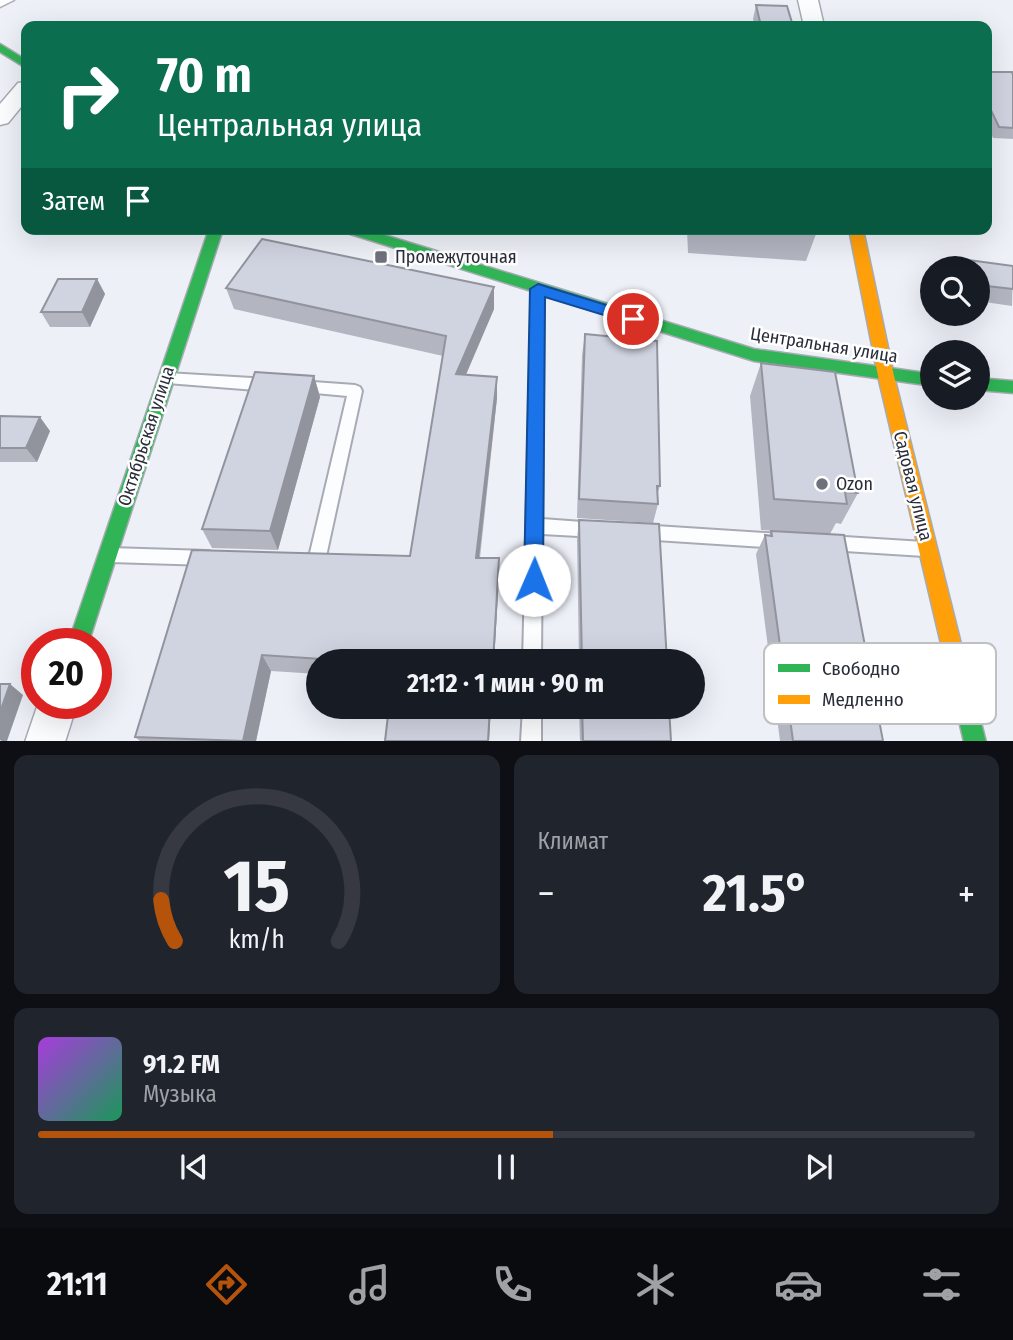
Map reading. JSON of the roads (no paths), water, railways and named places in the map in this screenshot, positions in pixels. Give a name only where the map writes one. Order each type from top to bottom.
[{"type":"street","points":[[808,0],[813,21]]},
{"type":"street","points":[[0,47],[21,62]]},
{"type":"street","points":[[0,118],[21,94]]},
{"type":"street","name":"Октябрьская улица","points":[[83,628],[214,235]]},
{"type":"street","name":"Центральная улица","points":[[368,235],[754,355],[920,379]]},
{"type":"street","name":"Садовая улица","points":[[857,235],[886,376],[951,643]]},
{"type":"street","points":[[990,385],[1013,387]]},
{"type":"street","points":[[46,741],[53,719]]},
{"type":"street","name":"Садовая улица","points":[[971,724],[975,741]]},
{"type":"lane","points":[[532,649],[538,289]]},
{"type":"lane","points":[[165,378],[355,391],[317,561],[289,560]]},
{"type":"lane","points":[[534,526],[928,549]]},
{"type":"lane","points":[[108,555],[220,558]]},
{"type":"lane","points":[[531,741],[532,719]]},
{"type":"place","name":"Промежуточная","points":[[381,257]]},
{"type":"place","name":"Ozon","points":[[822,484]]}]
